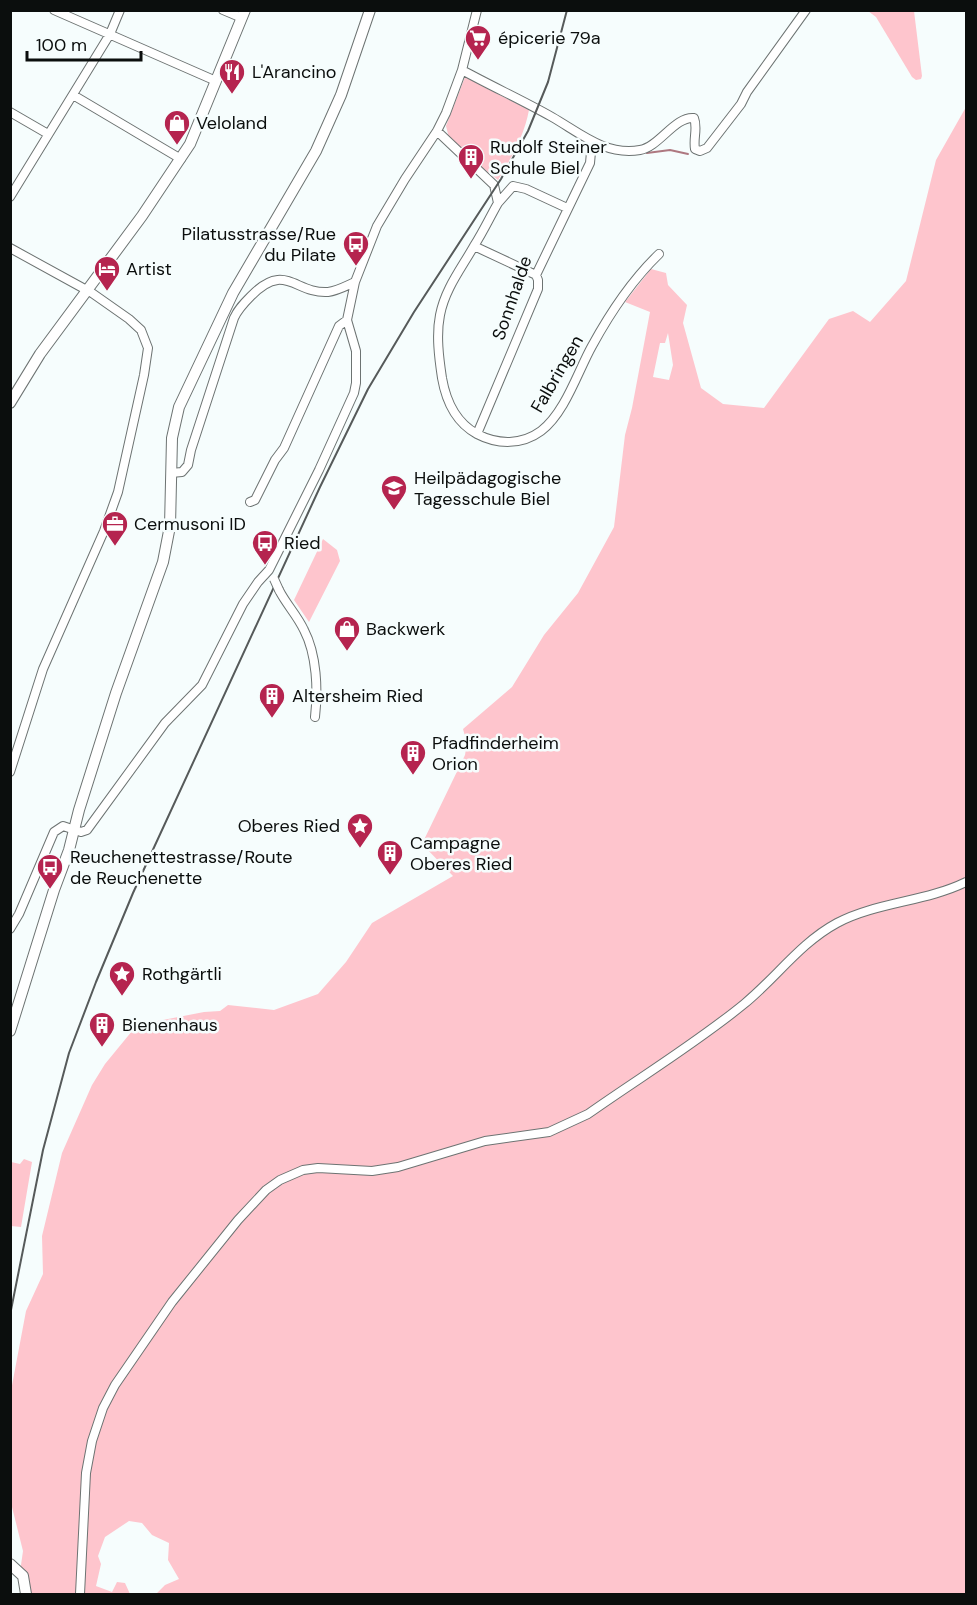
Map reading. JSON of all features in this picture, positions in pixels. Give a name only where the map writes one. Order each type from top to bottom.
[{"type":"main road","points":[[10,1031],[116,693],[163,562],[170,526],[174,428],[184,395],[238,284],[316,151],[341,94],[370,10]]},
{"type":"main road","points":[[10,403],[40,354],[181,159],[194,135],[243,14]]},
{"type":"main road","points":[[10,1564],[22,1576],[26,1594]]},
{"type":"street","points":[[54,10],[216,81]]},
{"type":"street","points":[[10,196],[110,34],[120,10]]},
{"type":"street","points":[[223,10],[243,14]]},
{"type":"street","points":[[10,929],[25,902],[54,832],[63,826],[74,831],[87,830],[165,723],[197,692],[243,604],[269,570],[354,393],[356,351],[347,320],[355,282],[377,226],[437,131],[450,103],[462,69],[477,10]]},
{"type":"street","points":[[462,69],[552,117],[595,144],[620,152],[646,149],[684,120],[694,118],[696,129],[693,140],[695,149],[700,151],[707,148],[741,104],[747,92],[806,10]]},
{"type":"street","points":[[73,95],[181,159]]},
{"type":"street","points":[[10,112],[48,134]]},
{"type":"street","points":[[437,131],[494,185],[498,203]]},
{"type":"street","name":"Sonnhalde","points":[[477,434],[538,289],[536,275],[590,163],[591,152]]},
{"type":"street","points":[[494,185],[526,189],[567,208]]},
{"type":"street","points":[[498,203],[513,186]]},
{"type":"street","name":"Falbringen","points":[[498,203],[446,295],[440,316],[438,337],[443,382],[450,407],[465,426],[495,441],[516,441],[534,435],[550,423],[565,400],[606,322],[632,285],[658,254]]},
{"type":"street","points":[[474,246],[536,275]]},
{"type":"street","points":[[10,248],[87,291],[129,318],[141,330],[148,348],[118,492],[104,531],[43,669],[10,772]]},
{"type":"street","points":[[171,473],[182,472],[188,465],[234,318],[241,306],[257,290],[272,280],[287,281],[328,292],[355,282]]},
{"type":"street","points":[[250,502],[255,500],[275,460],[285,448],[339,326],[347,320]]},
{"type":"street","points":[[269,570],[279,591],[300,621],[309,641],[317,695],[315,717]]},
{"type":"street","points":[[80,1594],[85,1481],[92,1442],[103,1408],[115,1384],[156,1325],[238,1220],[266,1190],[279,1180],[303,1170],[318,1168],[372,1171],[398,1167],[485,1141],[549,1132],[571,1123],[588,1114],[744,1004],[821,932],[851,916],[932,894],[966,882]]},
{"type":"shaded area","points":[[868,11],[914,11],[921,79],[916,80],[912,77],[876,17]]},
{"type":"shaded area","points":[[465,77],[529,110],[517,146],[498,180],[450,142],[446,126]]},
{"type":"shaded area","points":[[966,107],[966,1594],[156,1594],[165,1585],[179,1579],[168,1560],[169,1543],[152,1535],[142,1523],[129,1521],[105,1537],[98,1556],[101,1564],[96,1586],[112,1592],[117,1582],[125,1583],[130,1594],[26,1594],[20,1572],[23,1551],[10,1499],[10,1396],[26,1311],[43,1274],[42,1236],[62,1153],[92,1085],[105,1064],[137,1025],[220,1011],[228,1005],[274,1010],[318,994],[346,962],[372,923],[453,876],[422,844],[465,755],[467,743],[463,729],[512,687],[544,635],[578,593],[614,527],[625,435],[650,312],[625,302],[651,269],[666,273],[668,285],[687,305],[683,323],[701,388],[723,404],[764,408],[829,319],[853,311],[870,322],[906,281],[936,160]],"holes":[[[668,333],[673,365],[669,380],[653,377],[660,343],[665,343]]]},
{"type":"shaded area","points":[[323,539],[337,550],[340,561],[309,622],[294,600]]},
{"type":"shaded area","points":[[24,1159],[32,1162],[21,1227],[11,1226],[11,1162],[20,1164]]},
{"type":"waterway","points":[[647,153],[670,150],[688,154]]},
{"type":"railway","points":[[10,1315],[43,1150],[69,1053],[133,893],[320,487],[368,389],[414,312],[501,179],[528,131],[548,82],[567,10]]},
{"type":"place","name":"épicerie 79a","points":[[478,61]]},
{"type":"place","name":"L'Arancino","points":[[232,95]]},
{"type":"place","name":"Veloland","points":[[177,146]]},
{"type":"place","name":"Rudolf Steiner Schule Biel","points":[[471,180]]},
{"type":"place","name":"Pilatusstrasse/Rue du Pilate","points":[[356,267]]},
{"type":"place","name":"Artist","points":[[107,292]]},
{"type":"place","name":"Heilpädagogische Tagesschule Biel","points":[[394,511]]},
{"type":"place","name":"Cermusoni ID","points":[[115,547]]},
{"type":"place","name":"Ried","points":[[265,566]]},
{"type":"place","name":"Backwerk","points":[[347,652]]},
{"type":"place","name":"Altersheim Ried","points":[[272,719]]},
{"type":"place","name":"Pfadfinderheim Orion","points":[[413,776]]},
{"type":"place","name":"Oberes Ried","points":[[360,849]]},
{"type":"place","name":"Campagne Oberes Ried","points":[[390,876]]},
{"type":"place","name":"Reuchenettestrasse/Route de Reuchenette","points":[[50,890]]},
{"type":"place","name":"Rothgärtli","points":[[122,997]]},
{"type":"place","name":"Bienenhaus","points":[[102,1048]]}]
